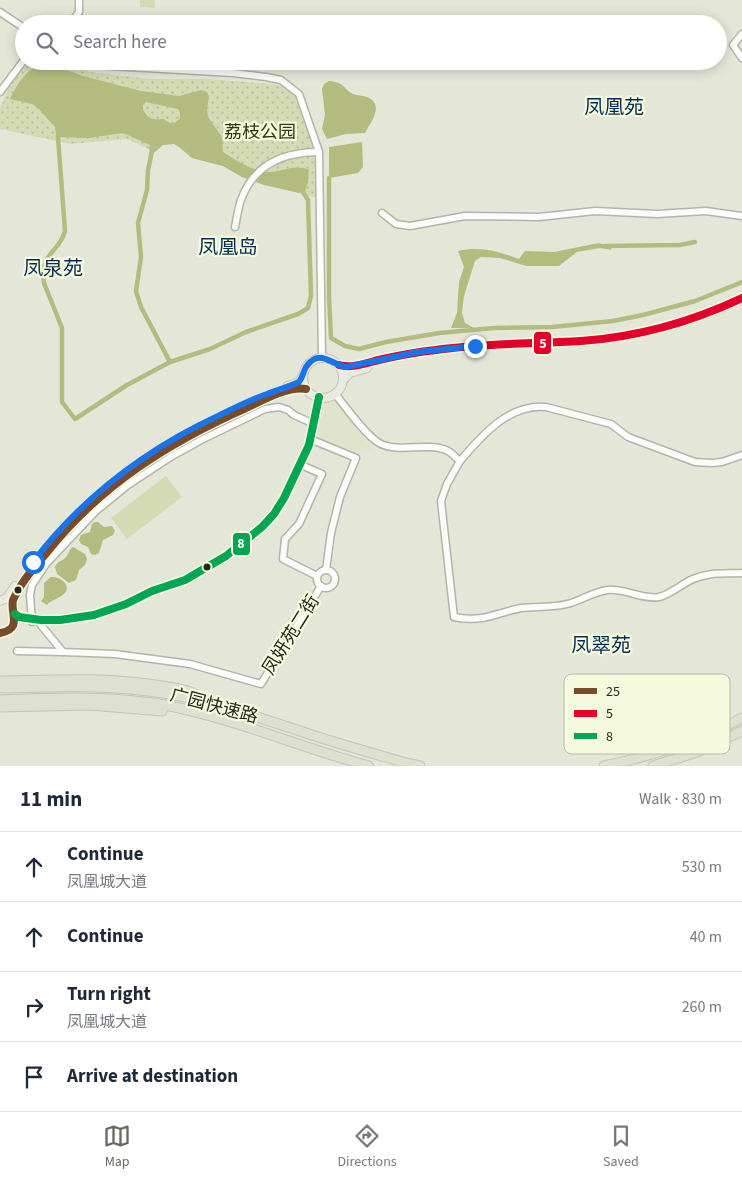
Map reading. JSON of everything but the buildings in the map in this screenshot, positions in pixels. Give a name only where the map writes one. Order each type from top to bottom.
[{"type":"highway","points":[[0,681],[88,679],[134,682],[189,692],[218,704]]},
{"type":"highway","name":"广园快速路","points":[[0,688],[95,687],[161,692],[218,704],[317,737],[420,766]]},
{"type":"highway","name":"广园快速路","points":[[0,700],[83,698],[141,702],[199,713],[239,724],[369,766]]},
{"type":"highway","points":[[0,707],[89,705],[199,713]]},
{"type":"highway","points":[[730,724],[742,718]]},
{"type":"highway","points":[[730,737],[742,731]]},
{"type":"highway","points":[[604,766],[653,754]]},
{"type":"highway","points":[[654,766],[691,754]]},
{"type":"main road","points":[[339,365],[351,366],[455,347],[580,341],[617,336],[682,322],[742,298]]},
{"type":"main road","points":[[0,633],[8,630],[14,615],[15,595],[51,547],[85,510],[125,476],[165,449],[216,421],[261,401],[297,388],[306,389],[318,397],[328,397],[335,394],[343,380],[350,373],[421,356],[503,348],[588,345],[636,338],[692,324],[742,304]]},
{"type":"main road","points":[[0,601],[9,596],[56,533],[86,502],[119,474],[174,438],[249,401],[295,384],[302,377],[306,367],[311,362],[322,357],[333,360],[339,365],[343,380]]},
{"type":"main road","points":[[302,377],[306,389]]},
{"type":"main road","points":[[0,601],[8,604],[14,615]]},
{"type":"street","points":[[77,15],[79,12],[79,0]]},
{"type":"street","points":[[0,12],[15,22]]},
{"type":"street","points":[[742,34],[733,45],[742,58]]},
{"type":"street","points":[[0,92],[16,70]]},
{"type":"street","points":[[180,70],[233,73],[281,80],[299,94],[319,152],[322,357]]},
{"type":"street","points":[[235,227],[241,200],[254,176],[269,163],[288,155],[319,152]]},
{"type":"street","points":[[382,212],[396,224],[410,226],[465,216],[539,217],[595,211],[658,214],[706,211],[742,216]]},
{"type":"street","points":[[335,394],[368,434],[379,443],[392,448],[437,448],[448,451],[460,461]]},
{"type":"street","points":[[32,621],[60,620],[94,614],[126,604],[152,591],[185,580],[226,556],[262,528],[274,514],[301,465],[318,397]]},
{"type":"street","points":[[32,621],[30,595],[32,585],[46,564],[96,511],[128,485],[203,438],[265,410],[279,407],[312,423]]},
{"type":"street","points":[[742,455],[722,462],[695,462],[628,437],[611,424],[546,407],[522,409],[508,416],[485,434],[460,461],[447,484],[441,500],[454,617],[470,620],[487,618],[521,608],[555,606],[570,603],[605,590],[626,591],[654,598],[670,593],[686,582],[704,575],[742,573]]},
{"type":"street","points":[[306,448],[310,440],[312,423]]},
{"type":"street","points":[[310,440],[356,458],[340,497],[331,534],[326,570]]},
{"type":"street","points":[[301,465],[322,474],[299,524],[285,539],[283,559],[317,576]]},
{"type":"street","points":[[326,570],[332,572],[334,580],[329,587],[321,586],[317,582],[317,576],[326,570]]},
{"type":"street","name":"凤妍苑二街","points":[[63,652],[115,654],[190,664],[261,684],[321,586]]},
{"type":"street","points":[[14,615],[40,624],[74,622],[106,615],[146,599],[160,589]]},
{"type":"street","points":[[40,624],[63,652]]},
{"type":"street","points":[[17,651],[39,649],[63,652]]},
{"type":"shaded area","points":[[31,70],[66,70],[141,91],[179,96],[201,90],[207,92],[209,97],[208,117],[222,137],[223,152],[243,164],[261,171],[272,172],[292,168],[309,170],[305,191],[299,193],[264,185],[242,177],[223,166],[192,158],[174,144],[163,145],[155,152],[149,150],[150,145],[123,133],[89,138],[56,137],[55,127],[38,108],[32,104],[10,99]],"holes":[[[146,102],[178,109],[180,118],[175,123],[163,119],[153,119],[146,115],[143,105]]]},
{"type":"shaded area","points":[[329,81],[341,84],[353,94],[367,97],[376,105],[375,114],[365,133],[346,134],[327,139],[322,129],[325,115],[322,89],[324,84]]},
{"type":"shaded area","points":[[362,142],[363,167],[358,173],[329,178],[329,147]]},
{"type":"shaded area","points":[[599,243],[610,247],[612,250],[600,248],[577,252],[559,266],[526,266],[500,258],[481,257],[475,261],[464,296],[462,313],[465,323],[474,328],[451,328],[457,313],[459,282],[464,267],[458,251],[489,250],[519,259],[525,251],[554,252]]},
{"type":"shaded area","points":[[332,400],[338,402],[372,449],[354,454],[314,440],[313,437],[321,402]]},
{"type":"shaded area","points":[[95,522],[104,527],[112,526],[115,531],[113,535],[103,540],[99,553],[95,555],[91,554],[88,547],[81,544],[79,540],[81,535],[90,532],[92,524]]},
{"type":"shaded area","points":[[73,547],[85,554],[87,559],[85,565],[79,570],[76,580],[69,583],[57,574],[55,567]]},
{"type":"shaded area","points":[[51,577],[63,581],[67,587],[64,594],[47,605],[41,601],[44,597],[44,583]]},
{"type":"green space","points":[[140,0],[155,0],[155,8],[140,7]]},
{"type":"green space","name":"荔枝公园","points":[[22,70],[86,70],[89,72],[151,79],[207,79],[274,84],[286,87],[301,100],[316,165],[315,198],[289,189],[264,185],[242,177],[223,166],[192,158],[174,144],[163,145],[155,152],[127,139],[71,144],[0,129],[0,108],[9,87]]},
{"type":"green space","points":[[166,476],[182,497],[127,539],[111,518]]},
{"type":"waterway","points":[[58,137],[65,231],[59,244],[47,259],[44,283],[62,328],[62,402],[75,419],[127,385],[170,362],[210,349],[246,332],[298,314],[308,308],[311,296],[308,200],[303,192]]},
{"type":"waterway","points":[[152,151],[148,170],[147,190],[138,223],[141,257],[136,291],[141,307],[170,362]]},
{"type":"waterway","points":[[329,178],[331,338],[345,346],[359,349],[386,342],[439,333],[494,328],[552,327],[613,321],[695,301],[742,282]]},
{"type":"waterway","points":[[604,246],[680,245],[695,242]]},
{"type":"transit line","name":"5","points":[[339,365],[355,366],[403,355],[454,348],[581,341],[622,336],[683,321],[742,298]]},
{"type":"transit line","name":"25","points":[[0,633],[11,628],[14,620],[13,600],[38,562],[69,527],[114,486],[163,451],[190,435],[275,394],[306,389]]},
{"type":"transit line","name":"8","points":[[15,614],[19,617],[41,620],[60,620],[94,615],[126,604],[152,591],[185,580],[226,556],[262,527],[274,514],[284,498],[309,445],[319,397]]},
{"type":"district","name":"凤凰苑","points":[[614,108]]},
{"type":"district","name":"凤凰岛","points":[[228,248]]},
{"type":"district","name":"凤泉苑","points":[[53,269]]},
{"type":"district","name":"凤翠苑","points":[[601,646]]},
{"type":"route","points":[[33,562],[56,533],[86,502],[119,474],[192,428],[249,401],[299,382],[306,367],[318,358],[322,357],[333,360],[339,365],[346,367],[418,352],[475,346]]}]
